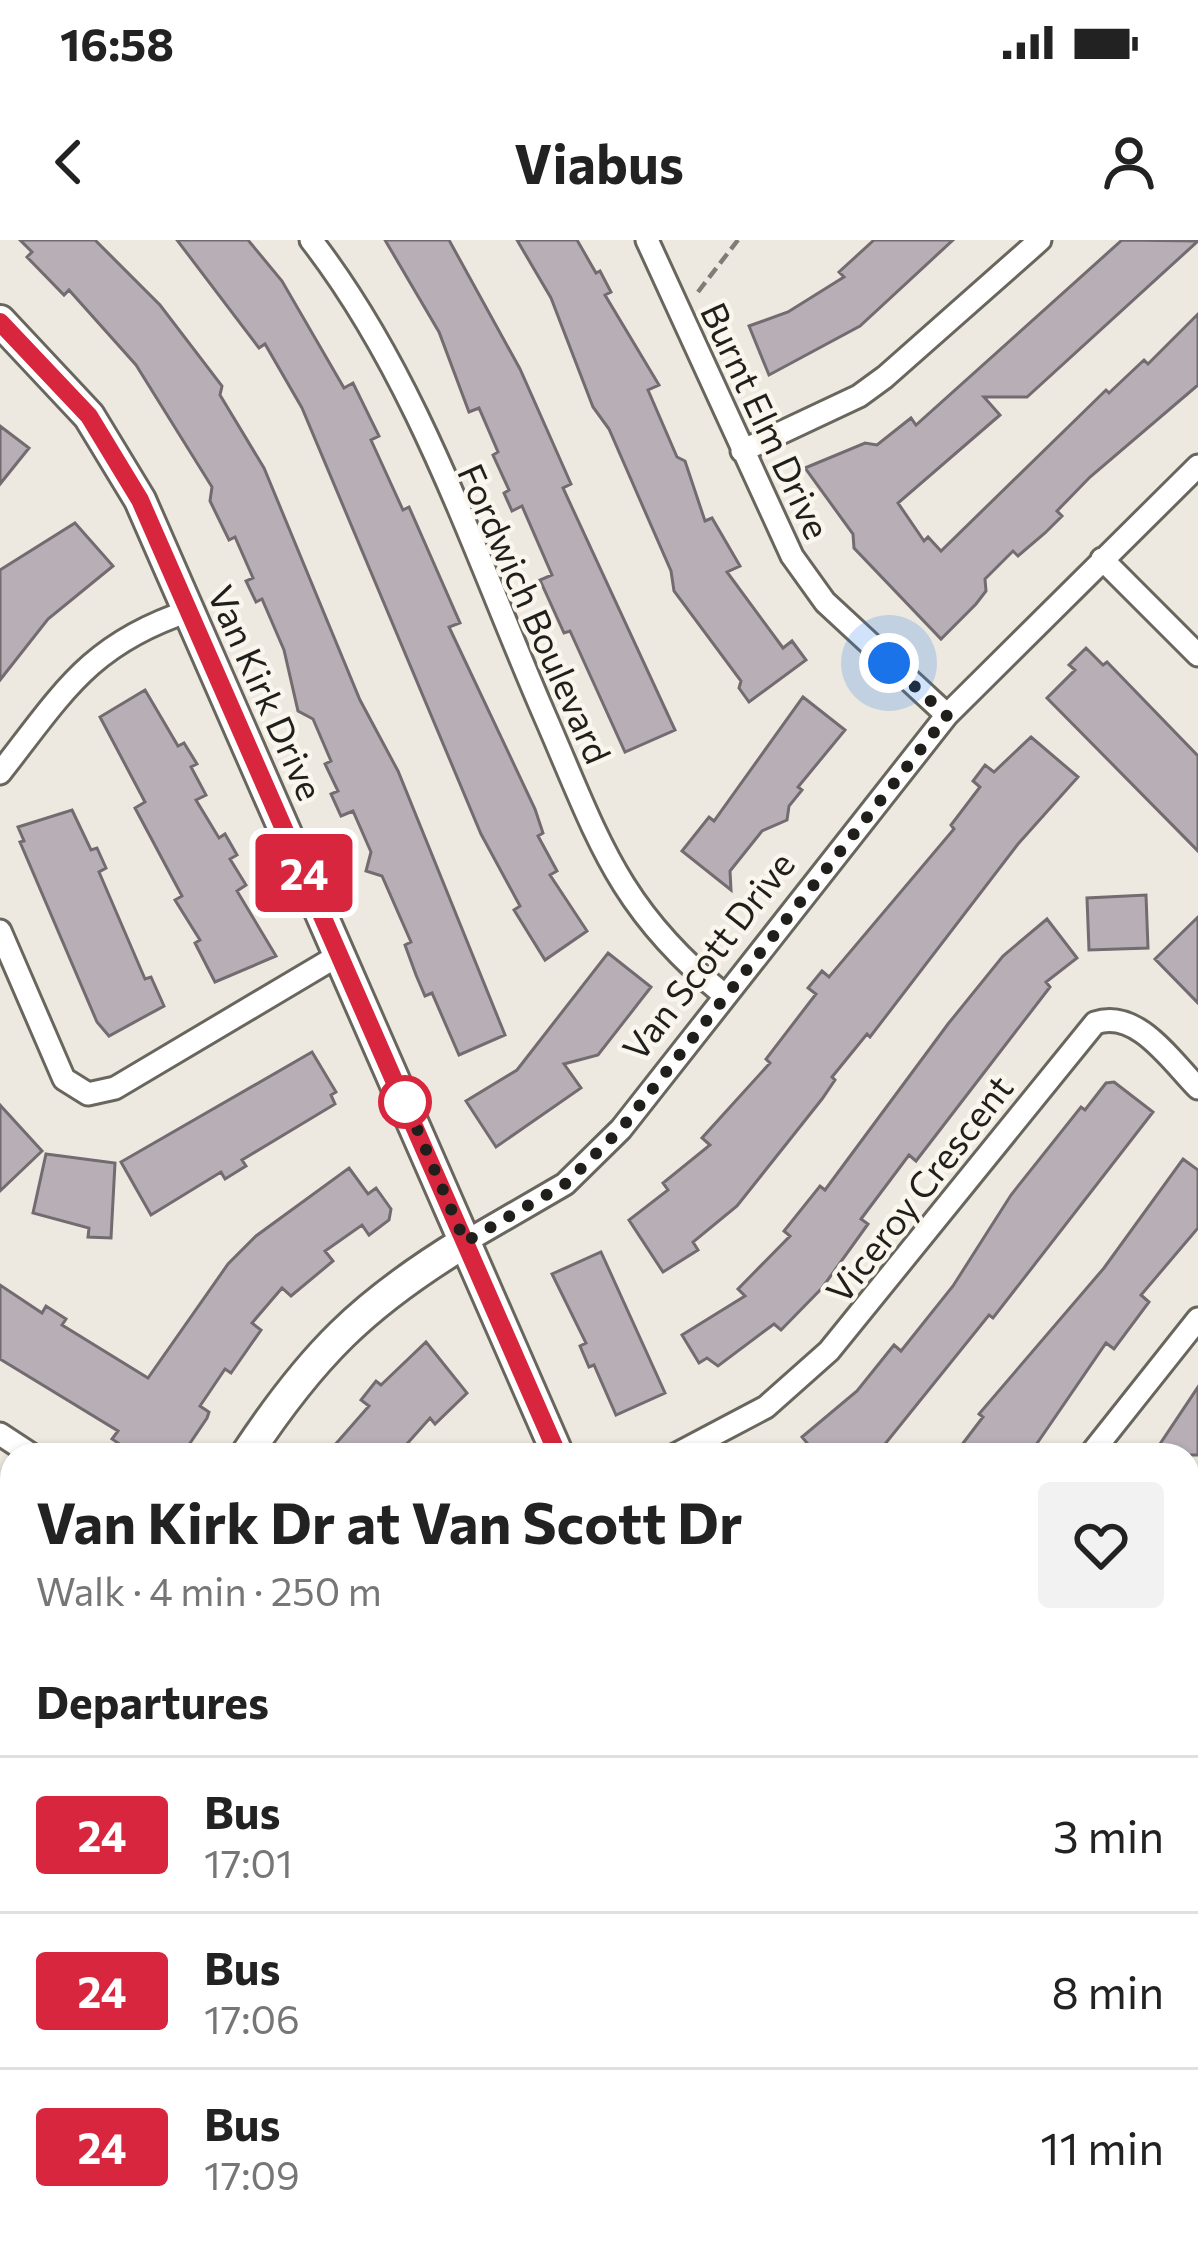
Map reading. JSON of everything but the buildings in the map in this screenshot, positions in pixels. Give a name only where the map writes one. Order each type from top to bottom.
[{"type":"street","name":"Fordwich Boulevard","points":[[311,240],[395,373],[620,887],[683,963],[723,994]]},
{"type":"street","name":"Burnt Elm Drive","points":[[647,240],[742,451],[809,582],[947,716]]},
{"type":"street","points":[[742,451],[859,396],[1040,240]]},
{"type":"street","name":"Van Kirk Drive","points":[[0,322],[60,381],[111,448],[189,611],[553,1443]]},
{"type":"street","name":"Van Scott Drive","points":[[254,1443],[293,1385],[361,1312],[465,1242],[565,1184],[621,1129],[947,716],[1198,466]]},
{"type":"street","points":[[1102,559],[1198,655]]},
{"type":"street","points":[[0,773],[100,653],[145,626],[189,611]]},
{"type":"street","points":[[0,931],[64,1079],[88,1094],[115,1088],[339,955]]},
{"type":"street","name":"Viceroy Crescent","points":[[698,1443],[766,1407],[829,1351],[1095,1023],[1116,1019],[1132,1025],[1198,1088]]},
{"type":"street","points":[[1099,1443],[1198,1318]]},
{"type":"path","points":[[698,292],[738,240]]},
{"type":"bus line","name":"24","points":[[0,322],[89,416],[140,500],[553,1443]]},
{"type":"route","points":[[405,1102],[399,1086],[465,1242],[565,1184],[621,1129],[947,716],[889,663]]}]
